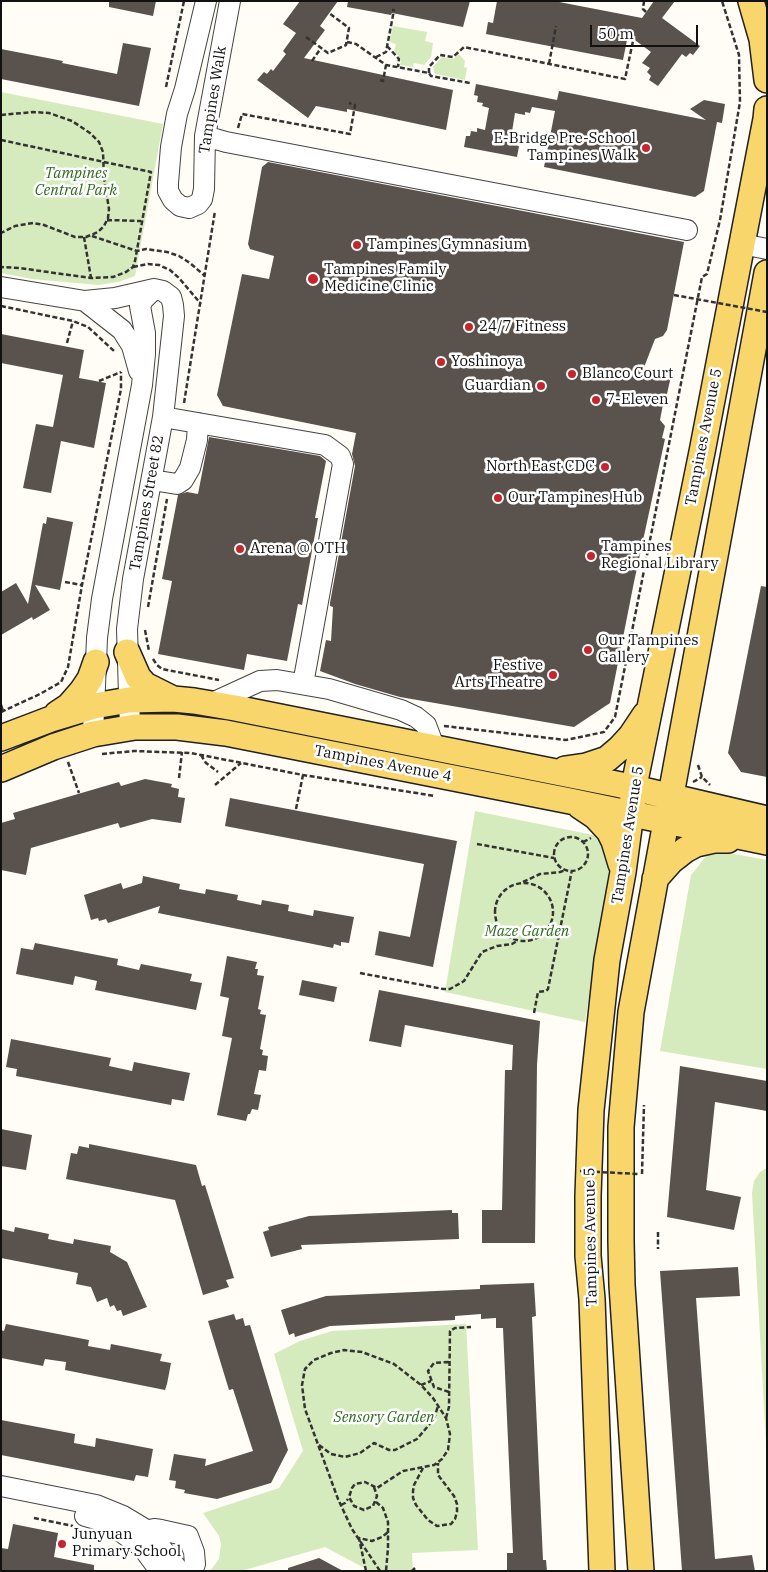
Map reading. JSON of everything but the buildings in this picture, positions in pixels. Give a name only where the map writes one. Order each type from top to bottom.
[{"type":"main road","points":[[751,1],[762,38],[767,80]]},
{"type":"main road","name":"Tampines Avenue 5","points":[[602,1571],[592,1299],[588,1256],[588,1188],[591,1110],[607,960],[636,776],[767,109]]},
{"type":"main road","name":"Tampines Avenue 5","points":[[641,1571],[622,1285],[622,1127],[631,1012],[767,273]]},
{"type":"main road","points":[[127,652],[138,678],[145,685],[173,699]]},
{"type":"main road","points":[[51,719],[69,706],[82,691],[90,678],[96,662]]},
{"type":"main road","name":"Tampines Avenue 4","points":[[1,738],[51,719],[94,706],[129,700],[173,699],[216,692],[436,749],[635,788],[733,812],[763,834]]},
{"type":"main road","points":[[550,771],[586,766],[606,759],[631,736],[651,704]]},
{"type":"main road","name":"Tampines Avenue 4","points":[[1,769],[53,747],[96,744],[130,728],[177,727],[226,733],[666,821],[763,834]]},
{"type":"main road","points":[[681,737],[682,758],[696,788],[708,798],[733,812]]},
{"type":"main road","points":[[570,801],[595,816],[609,831],[619,856],[622,872]]},
{"type":"main road","points":[[655,879],[671,861],[696,844],[763,834]]},
{"type":"street","name":"Tampines Walk","points":[[206,1],[194,56],[177,114],[171,147],[168,191],[173,200],[183,207],[196,206],[202,199],[204,189],[205,136],[230,1]]},
{"type":"street","points":[[205,136],[232,143],[687,230]]},
{"type":"street","points":[[740,254],[767,249]]},
{"type":"street","points":[[740,254],[767,269]]},
{"type":"street","name":"Tampines Street 82","points":[[1,287],[86,301],[115,298],[154,289],[171,297],[174,305],[173,324],[181,420],[133,579],[127,629],[130,728]]},
{"type":"street","name":"Tampines Street 82","points":[[96,744],[94,706],[102,599],[142,385],[145,333],[140,306],[142,300],[154,289]]},
{"type":"street","name":"Tampines Street 82","points":[[86,301],[122,330],[132,346],[142,385]]},
{"type":"street","points":[[181,420],[325,445],[340,456],[343,464],[303,684]]},
{"type":"street","points":[[161,482],[177,484],[183,480],[190,468],[197,440],[181,420]]},
{"type":"street","points":[[216,692],[260,681],[277,680],[329,689],[401,710],[416,717],[426,725],[436,749]]},
{"type":"street","points":[[1,1486],[96,1505],[123,1516],[148,1531],[179,1571]]},
{"type":"street","points":[[1,1499],[74,1513],[99,1520],[120,1531],[142,1548],[160,1571]]},
{"type":"street","points":[[148,1531],[154,1529],[188,1536],[194,1552],[195,1564],[192,1571]]},
{"type":"path","points":[[165,94],[184,1]]},
{"type":"path","points":[[644,1],[643,9],[646,12]]},
{"type":"path","points":[[426,725],[566,740],[604,732],[615,716],[694,314],[702,277],[707,274],[720,220],[740,102],[739,55],[722,1]]},
{"type":"path","points":[[376,58],[386,52],[394,10],[392,10]]},
{"type":"path","points":[[306,37],[328,53],[346,45],[349,28],[329,13]]},
{"type":"path","points":[[549,64],[556,26]]},
{"type":"path","points":[[428,73],[429,67],[440,55],[453,57],[464,47],[625,79],[633,41]]},
{"type":"path","points":[[347,42],[356,44],[386,65],[470,83]]},
{"type":"path","points":[[387,46],[399,59],[398,67]]},
{"type":"path","points":[[312,60],[321,48]]},
{"type":"path","points":[[380,80],[383,81],[386,65]]},
{"type":"path","points":[[232,126],[240,128],[242,114],[350,134],[355,105],[348,103]]},
{"type":"path","points":[[1,116],[40,112],[56,115],[72,121],[90,132],[95,138],[101,147],[104,162],[108,209],[106,220],[101,229],[91,236]]},
{"type":"path","points":[[1,140],[151,172],[137,251],[133,266],[126,272],[113,277],[91,278],[1,267]]},
{"type":"path","points":[[106,220],[142,221]]},
{"type":"path","points":[[1,233],[23,224],[44,225],[75,237],[91,236],[137,251],[167,252],[190,263],[205,276]]},
{"type":"path","points":[[181,420],[212,235]]},
{"type":"path","points":[[84,237],[91,278]]},
{"type":"path","points":[[674,295],[767,312]]},
{"type":"path","points":[[1,306],[73,321],[88,327],[116,354]]},
{"type":"path","points":[[68,342],[73,321]]},
{"type":"path","points":[[1,704],[2,711],[40,694],[61,682],[68,666],[121,389],[120,370],[99,381]]},
{"type":"path","points":[[148,609],[161,482]]},
{"type":"path","points":[[65,582],[82,585]]},
{"type":"path","points":[[145,628],[150,654],[157,665],[162,669],[216,692]]},
{"type":"path","points":[[96,744],[134,750],[182,752],[303,775],[438,796]]},
{"type":"path","points":[[179,778],[182,752]]},
{"type":"path","points":[[201,755],[206,763],[218,772]]},
{"type":"path","points":[[60,763],[75,760]]},
{"type":"path","points":[[68,761],[79,793]]},
{"type":"path","points":[[215,785],[241,763]]},
{"type":"path","points":[[296,808],[303,775]]},
{"type":"path","points":[[521,883],[528,878],[540,874],[572,870],[582,867],[588,857],[586,846],[579,839],[568,837],[563,839],[556,847],[555,858],[566,870]]},
{"type":"path","points":[[477,844],[555,858]]},
{"type":"path","points":[[534,1013],[538,992],[548,989],[572,870]]},
{"type":"path","points":[[521,883],[539,887],[551,901],[553,910],[549,928],[535,939],[526,942],[517,941],[502,931],[495,915],[495,906],[499,897],[505,890],[521,883]]},
{"type":"path","points":[[360,973],[450,989],[464,980],[482,952],[517,941]]},
{"type":"path","points":[[641,1182],[644,1105]]},
{"type":"path","points":[[580,1171],[639,1174]]},
{"type":"path","points":[[658,1232],[658,1249]]},
{"type":"path","points":[[446,1418],[449,1407],[450,1331],[455,1328],[471,1327]]},
{"type":"path","points":[[341,1505],[349,1497],[352,1488],[360,1482],[379,1487],[403,1471],[434,1465],[448,1450],[450,1434],[446,1418],[433,1398],[421,1385],[394,1364],[362,1352],[344,1350],[331,1353],[309,1364],[303,1375],[302,1394],[305,1409],[341,1505],[352,1529],[380,1571]]},
{"type":"path","points":[[449,1392],[436,1389],[428,1371],[430,1367],[437,1363],[450,1362]]},
{"type":"path","points":[[421,1385],[431,1381]]},
{"type":"path","points":[[318,1444],[331,1454],[345,1456],[360,1453],[374,1443],[389,1450],[395,1450],[417,1439],[434,1419],[438,1406]]},
{"type":"path","points":[[422,1468],[412,1491],[416,1505],[428,1520],[437,1526],[451,1524],[457,1512],[457,1504],[454,1496],[438,1475],[438,1462]]},
{"type":"path","points":[[349,1497],[354,1506],[364,1510],[369,1509],[376,1502],[377,1496],[374,1487]]},
{"type":"path","points":[[376,1502],[383,1508],[386,1514],[388,1532],[386,1571]]},
{"type":"path","points":[[359,1538],[372,1541],[388,1532]]},
{"type":"path","points":[[359,1538],[366,1571]]},
{"type":"path","points":[[412,1571],[415,1568]]},
{"type":"green space","points":[[393,26],[427,32],[425,41],[433,43],[431,57],[424,65],[414,63],[413,67],[400,65],[401,59],[394,51],[396,44],[389,42]]},
{"type":"green space","points":[[459,54],[465,61],[464,67],[467,68],[465,80],[435,74],[433,67],[442,57],[453,59]]},
{"type":"green space","name":"Tampines Central Park","points":[[1,92],[163,124],[135,276],[118,282],[98,285],[32,279],[1,273]]},
{"type":"green space","name":"Maze Garden","points":[[475,811],[598,836],[611,858],[585,1022],[445,992]]},
{"type":"green space","points":[[714,852],[767,860],[767,1069],[660,1051],[691,875],[707,855]]},
{"type":"green space","points":[[767,1168],[767,1460],[752,1193],[754,1181],[760,1172]]},
{"type":"green space","name":"Sensory Garden","points":[[466,1324],[478,1550],[412,1553],[413,1571],[370,1571],[325,1547],[241,1571],[210,1571],[219,1559],[221,1544],[219,1536],[203,1513],[279,1488],[303,1451],[274,1354],[300,1341],[332,1331]]},
{"type":"place","name":"E-Bridge Pre-School Tampines Walk","points":[[646,148]]},
{"type":"place","name":"Tampines Gymnasium","points":[[357,245]]},
{"type":"place","name":"Tampines Family Medicine Clinic","points":[[313,279]]},
{"type":"place","name":"24/7 Fitness","points":[[469,327]]},
{"type":"place","name":"Yoshinoya","points":[[441,362]]},
{"type":"place","name":"Blanco Court","points":[[572,374]]},
{"type":"place","name":"Guardian","points":[[541,386]]},
{"type":"place","name":"7-Eleven","points":[[596,400]]},
{"type":"place","name":"North East CDC","points":[[605,467]]},
{"type":"place","name":"Our Tampines Hub","points":[[498,498]]},
{"type":"place","name":"Arena @ OTH","points":[[240,549]]},
{"type":"place","name":"Tampines Regional Library","points":[[591,556]]},
{"type":"place","name":"Our Tampines Gallery","points":[[588,650]]},
{"type":"place","name":"Festive Arts Theatre","points":[[553,675]]},
{"type":"place","name":"Junyuan Primary School","points":[[62,1544]]}]
